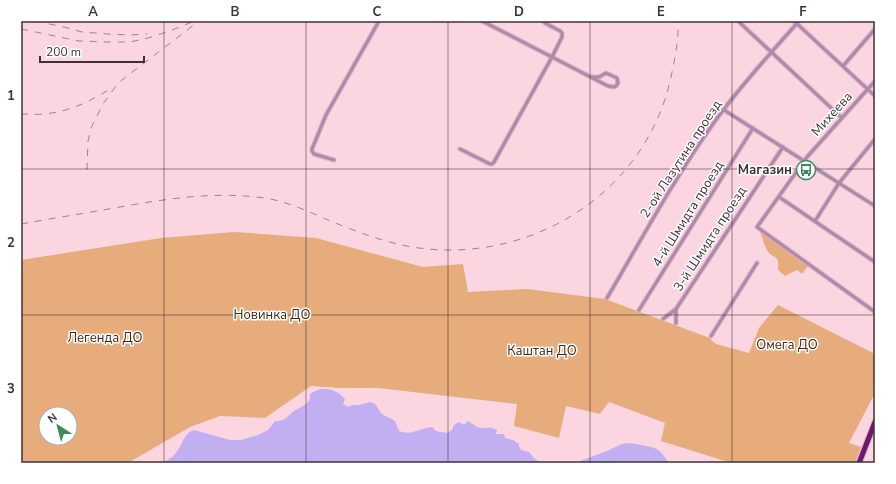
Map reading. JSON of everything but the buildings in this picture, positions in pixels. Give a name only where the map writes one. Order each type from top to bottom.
[{"type":"highway","points":[[859,463],[875,422]]},
{"type":"street","points":[[334,160],[314,154],[312,149],[326,115],[379,21]]},
{"type":"street","points":[[482,21],[591,77],[612,87],[616,86],[618,83],[617,78],[608,73],[591,77]]},
{"type":"street","points":[[460,149],[490,164],[493,164],[562,37],[562,33],[543,21]]},
{"type":"street","points":[[738,21],[842,118]]},
{"type":"street","points":[[797,22],[875,96]]},
{"type":"street","name":"2-ой Лазутина проезд","points":[[607,298],[676,180],[713,124],[750,77],[797,22]]},
{"type":"street","points":[[843,66],[875,29]]},
{"type":"street","name":"Михеева","points":[[875,81],[804,160],[758,228],[875,312]]},
{"type":"street","points":[[724,110],[875,206]]},
{"type":"street","name":"4-й Шмидта проезд","points":[[639,310],[753,128]]},
{"type":"street","points":[[815,221],[839,183],[875,139]]},
{"type":"street","name":"3-й Шмидта проезд","points":[[663,319],[676,309],[783,147]]},
{"type":"street","points":[[779,197],[875,262]]},
{"type":"street","points":[[712,336],[757,263]]},
{"type":"street","points":[[676,309],[676,323]]},
{"type":"green space","points":[[760,231],[808,266],[802,274],[797,270],[785,276],[778,270],[777,258],[767,250]]},
{"type":"green space","points":[[234,232],[316,238],[423,267],[463,264],[468,292],[527,289],[605,299],[710,338],[716,344],[749,353],[759,328],[778,305],[875,354],[874,395],[849,443],[861,447],[855,463],[728,463],[661,441],[665,423],[609,402],[600,414],[566,406],[559,438],[514,426],[517,404],[378,388],[311,386],[265,418],[220,416],[190,427],[128,463],[21,463],[21,260],[161,238]]},
{"type":"shaded area","points":[[321,389],[331,390],[340,394],[345,399],[343,404],[348,407],[370,402],[375,404],[381,413],[395,421],[399,431],[408,433],[432,427],[436,431],[447,433],[459,422],[464,425],[468,421],[480,428],[497,430],[496,434],[504,434],[505,438],[513,440],[519,444],[521,450],[529,452],[541,463],[163,463],[177,452],[187,434],[194,430],[230,440],[241,440],[258,435],[268,430],[275,421],[284,420],[294,411],[305,405],[309,401],[310,394]]},
{"type":"shaded area","points":[[628,443],[651,447],[663,454],[669,463],[575,463],[622,444]]},
{"type":"railway","points":[[35,21],[82,32],[130,35],[147,34]]},
{"type":"railway","points":[[87,170],[88,141],[91,128],[103,104],[118,83],[199,21]]},
{"type":"railway","points":[[21,224],[154,201],[222,195],[256,197],[275,200],[369,236],[412,247],[456,250],[498,245],[539,232],[576,213],[609,187],[636,156],[657,119],[671,77],[677,42],[678,21]]},
{"type":"railway","points":[[21,29],[79,41],[130,42],[170,31],[192,22]]},
{"type":"railway","points":[[21,114],[40,114],[62,111],[80,105],[113,87]]},
{"type":"place","name":"Магазин","points":[[806,170]]},
{"type":"park label","name":"Новинка ДО","points":[[272,315]]},
{"type":"park label","name":"Легенда ДО","points":[[105,338]]},
{"type":"park label","name":"Омега ДО","points":[[787,345]]},
{"type":"park label","name":"Каштан ДО","points":[[542,351]]}]
